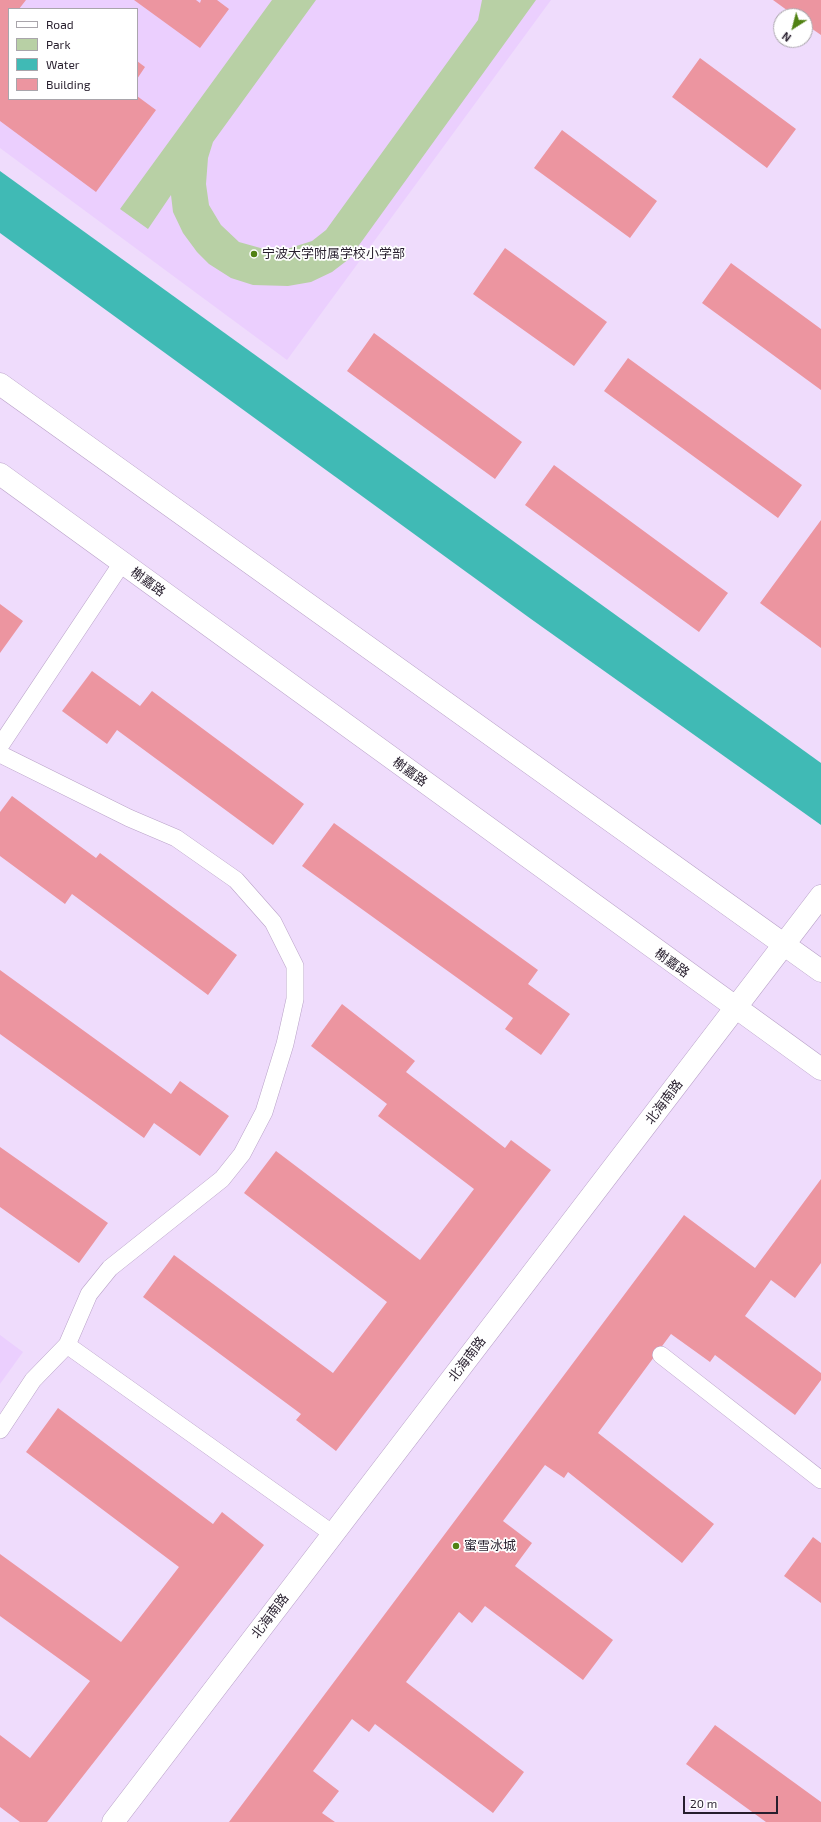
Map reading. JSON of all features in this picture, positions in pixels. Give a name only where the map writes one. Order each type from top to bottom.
[{"type":"main road","points":[[0,384],[821,971]]},
{"type":"main road","name":"榭嘉路","points":[[0,474],[821,1069]]},
{"type":"main road","name":"北海南路","points":[[113,1822],[821,896]]},
{"type":"lane","points":[[0,746],[122,563]]},
{"type":"lane","points":[[0,754],[129,818],[176,838],[236,880],[273,922],[295,966],[295,999],[285,1044],[264,1112],[242,1154],[222,1180],[110,1268],[89,1294],[66,1345],[33,1380],[0,1430]]},
{"type":"lane","points":[[66,1345],[333,1534]]},
{"type":"lane","points":[[661,1355],[821,1480]]},
{"type":"shaded area","name":"宁波大学附属学校小学部","points":[[0,0],[551,0],[287,360],[0,148]]},
{"type":"shaded area","points":[[0,1335],[23,1352],[0,1384]]},
{"type":"green space","points":[[272,0],[316,0],[213,142],[208,158],[206,184],[209,205],[221,225],[239,242],[264,249],[290,248],[312,241],[326,230],[478,20],[482,0],[536,0],[349,259],[332,272],[311,282],[288,286],[253,285],[231,278],[209,264],[197,252],[183,233],[173,212],[171,195],[148,229],[120,209]]},
{"type":"water","points":[[0,171],[821,763],[821,825],[531,619],[0,233]]},
{"type":"building","points":[[0,0],[26,0],[20,8],[8,8],[8,100],[138,100],[138,97],[156,110],[96,192],[0,121]]},
{"type":"building","points":[[134,0],[196,0],[200,3],[201,0],[217,0],[229,9],[200,48]]},
{"type":"building","points":[[773,0],[821,0],[821,35],[813,30],[813,8],[784,8]]},
{"type":"building","points":[[700,58],[796,129],[767,168],[672,97]]},
{"type":"building","points":[[138,62],[145,67],[138,78]]},
{"type":"building","points":[[562,130],[657,201],[630,238],[534,168]]},
{"type":"building","points":[[505,248],[607,322],[574,366],[473,294]]},
{"type":"building","points":[[731,263],[821,329],[821,390],[702,303]]},
{"type":"building","points":[[374,333],[522,442],[495,479],[347,371]]},
{"type":"building","points":[[628,358],[802,485],[778,518],[604,391]]},
{"type":"building","points":[[554,465],[728,593],[699,632],[525,505]]},
{"type":"building","points":[[821,520],[821,648],[760,603]]},
{"type":"building","points":[[0,604],[23,621],[0,653]]},
{"type":"building","points":[[92,671],[140,706],[152,691],[304,804],[273,845],[117,730],[107,744],[62,711]]},
{"type":"building","points":[[12,796],[96,858],[100,853],[237,955],[208,995],[72,894],[65,904],[0,856],[0,812]]},
{"type":"building","points":[[334,823],[538,970],[528,984],[570,1014],[541,1055],[505,1029],[513,1018],[302,866]]},
{"type":"building","points":[[0,970],[171,1094],[180,1081],[229,1116],[200,1156],[154,1123],[144,1138],[0,1034]]},
{"type":"building","points":[[342,1004],[415,1061],[406,1072],[505,1148],[511,1140],[551,1170],[336,1451],[296,1420],[301,1414],[143,1297],[174,1255],[333,1373],[387,1302],[244,1193],[276,1151],[420,1260],[474,1189],[378,1116],[387,1104],[311,1046]]},
{"type":"building","points":[[0,1147],[108,1223],[79,1263],[0,1207]]},
{"type":"building","points":[[821,1179],[821,1263],[795,1298],[771,1280],[745,1316],[821,1373],[821,1380],[795,1415],[715,1355],[710,1362],[671,1334],[598,1433],[714,1524],[682,1563],[568,1472],[564,1478],[545,1465],[503,1521],[532,1543],[515,1566],[613,1640],[583,1680],[485,1606],[472,1623],[459,1612],[406,1682],[524,1772],[493,1813],[375,1724],[369,1732],[352,1719],[313,1771],[339,1791],[322,1813],[335,1822],[229,1822],[684,1215],[755,1268]]},
{"type":"building","points":[[58,1408],[213,1524],[222,1512],[264,1545],[47,1822],[20,1822],[0,1807],[0,1735],[30,1758],[90,1681],[0,1616],[0,1554],[121,1642],[179,1567],[26,1452]]},
{"type":"building","points":[[813,1537],[821,1543],[821,1603],[784,1576]]},
{"type":"building","points":[[715,1725],[821,1802],[821,1822],[766,1822],[686,1764]]},
{"type":"place","name":"宁波大学附属学校小学部","points":[[254,254]]},
{"type":"place","name":"蜜雪冰城","points":[[456,1546]]}]
